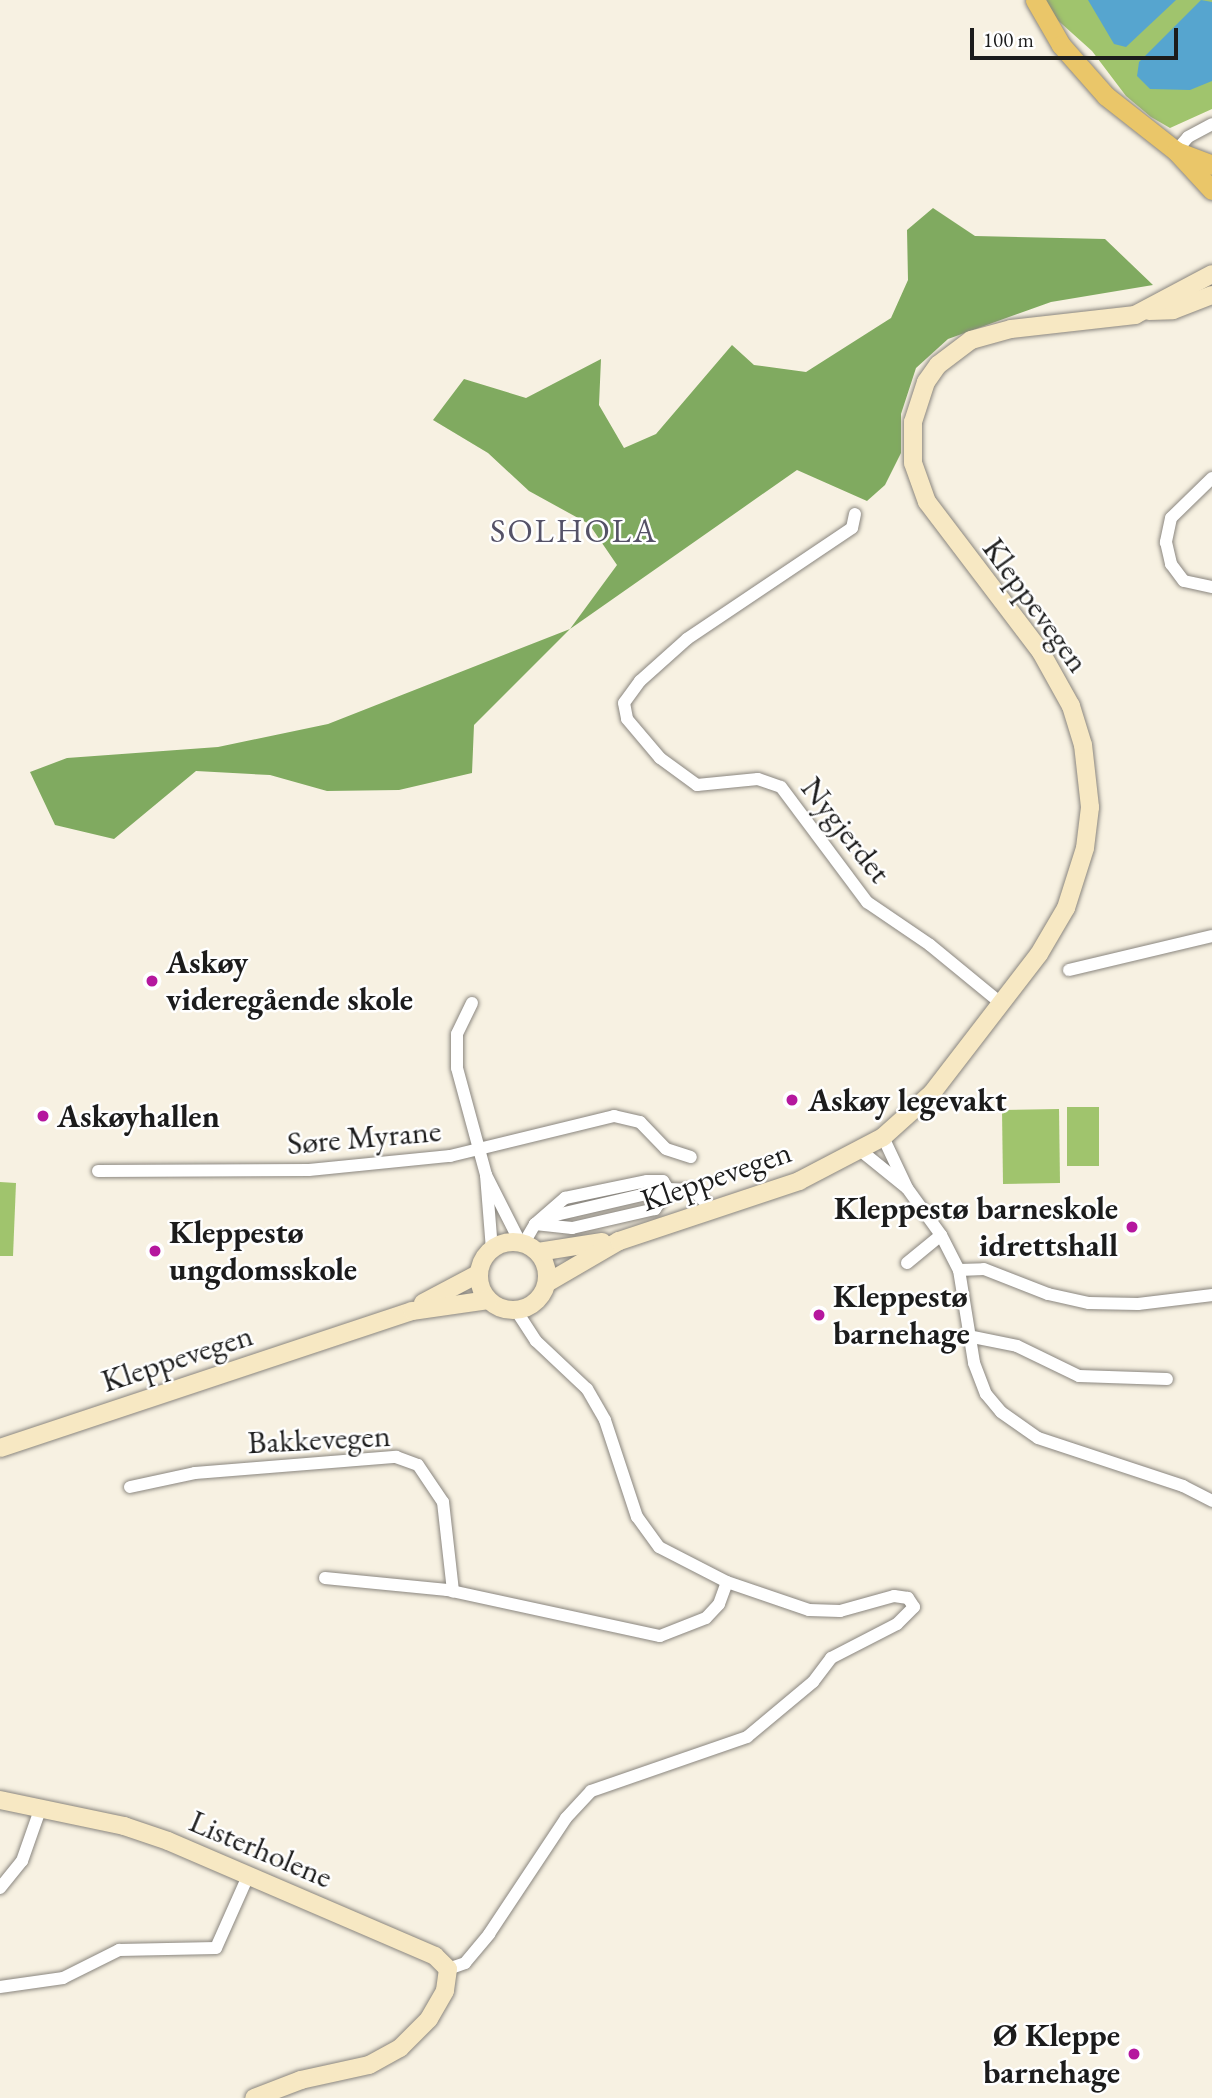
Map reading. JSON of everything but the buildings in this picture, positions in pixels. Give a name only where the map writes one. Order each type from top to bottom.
[{"type":"main road","points":[[1035,0],[1061,45],[1090,79],[1124,112],[1176,152],[1212,190]]},
{"type":"main road","points":[[1176,152],[1212,165]]},
{"type":"main road","name":"Kleppevegen","points":[[1145,311],[1212,274]]},
{"type":"main road","name":"Kleppevegen","points":[[547,1283],[620,1241],[799,1181],[883,1137],[932,1093],[1003,1005],[1039,954],[1074,889],[1088,828],[1087,766],[1078,725],[1062,686],[1015,617],[937,520],[918,483],[911,442],[913,422],[926,382],[938,365],[971,340],[1011,328],[1173,310],[1212,295]]},
{"type":"main road","name":"Kleppevegen","points":[[527,1246],[620,1241]]},
{"type":"main road","points":[[527,1246],[545,1265],[547,1283],[536,1301],[516,1310],[488,1300],[478,1274],[492,1248],[527,1246]]},
{"type":"main road","name":"Kleppevegen","points":[[412,1311],[478,1274]]},
{"type":"main road","name":"Kleppevegen","points":[[0,1448],[412,1311],[488,1300]]},
{"type":"main road","name":"Listerholene","points":[[0,1800],[40,1811],[140,1830],[249,1874],[435,1956],[448,1969]]},
{"type":"main road","points":[[254,2098],[301,2080],[369,2065],[400,2048],[435,2009],[445,1991],[448,1969]]},
{"type":"street","points":[[1176,152],[1188,137],[1212,124]]},
{"type":"street","points":[[1212,478],[1171,518],[1166,542],[1171,564],[1184,581],[1212,587]]},
{"type":"street","name":"Nygjerdet","points":[[855,513],[852,528],[748,600],[716,615],[640,681],[624,703],[627,719],[660,758],[697,785],[758,779],[780,787],[867,902],[930,945],[1003,1005]]},
{"type":"street","points":[[1069,970],[1212,936]]},
{"type":"street","name":"Søre Myrane","points":[[99,1171],[309,1170],[479,1150],[455,1057],[457,1034],[472,1003]]},
{"type":"street","name":"Kleppevegen","points":[[479,1150],[620,1116],[640,1122],[666,1149],[691,1157]]},
{"type":"street","points":[[883,1137],[907,1188],[941,1235],[959,1270],[968,1336],[986,1394],[1021,1428],[1065,1449],[1183,1486],[1212,1501]]},
{"type":"street","points":[[479,1150],[486,1175],[492,1248]]},
{"type":"street","points":[[860,1150],[907,1188]]},
{"type":"street","points":[[486,1175],[527,1246]]},
{"type":"street","points":[[527,1246],[535,1224],[565,1198],[647,1181],[663,1181],[668,1189]]},
{"type":"street","points":[[668,1189],[693,1190],[713,1210]]},
{"type":"street","points":[[535,1224],[572,1228],[655,1209],[668,1189]]},
{"type":"street","points":[[907,1263],[941,1235]]},
{"type":"street","points":[[959,1270],[984,1269],[1048,1294],[1090,1303],[1138,1304],[1212,1295]]},
{"type":"street","points":[[448,1969],[465,1963],[489,1934],[560,1826],[591,1791],[747,1737],[813,1682],[831,1658],[897,1624],[914,1607],[908,1598],[894,1596],[840,1611],[809,1609],[727,1582],[670,1555],[649,1537],[637,1517],[601,1412],[581,1381],[545,1348],[516,1310]]},
{"type":"street","points":[[968,1336],[1017,1346],[1079,1376],[1167,1379]]},
{"type":"street","name":"Bakkevegen","points":[[130,1487],[195,1473],[396,1457],[418,1465],[443,1502],[453,1591]]},
{"type":"street","points":[[325,1578],[453,1591],[660,1636],[706,1618],[724,1596],[727,1582]]},
{"type":"street","points":[[0,1888],[22,1861],[40,1811]]},
{"type":"street","points":[[0,1987],[63,1978],[119,1950],[216,1948],[249,1874]]},
{"type":"green space","points":[[1046,0],[1212,0],[1212,109],[1170,128],[1151,117],[1126,96],[1092,51],[1053,16]]},
{"type":"green space","points":[[933,208],[975,236],[1105,239],[1153,285],[1051,302],[948,339],[916,368],[901,414],[901,453],[885,485],[867,501],[797,470],[570,629],[617,565],[589,524],[529,491],[488,453],[433,420],[464,379],[526,398],[601,359],[599,405],[624,448],[656,434],[732,345],[754,365],[806,372],[891,318],[908,280],[907,230]]},
{"type":"green space","points":[[570,629],[474,725],[472,773],[399,790],[327,791],[270,775],[196,771],[114,839],[55,825],[30,772],[67,758],[218,747],[328,724]]},
{"type":"green space","points":[[1067,1107],[1099,1107],[1099,1166],[1067,1166]]},
{"type":"green space","points":[[1059,1109],[1060,1183],[1003,1184],[1002,1110]]},
{"type":"green space","points":[[0,1182],[16,1183],[13,1256],[0,1256]]},
{"type":"water","points":[[1088,0],[1176,0],[1126,47],[1114,44]]},
{"type":"water","points":[[1201,0],[1212,2],[1212,81],[1190,90],[1150,89],[1137,76],[1139,62]]},
{"type":"place","name":"Askøy videregående skole","points":[[152,981]]},
{"type":"place","name":"Askøy legevakt","points":[[792,1100]]},
{"type":"place","name":"Askøyhallen","points":[[43,1116]]},
{"type":"place","name":"Kleppestø barneskole idrettshall","points":[[1132,1227]]},
{"type":"place","name":"Kleppestø ungdomsskole","points":[[155,1251]]},
{"type":"place","name":"Kleppestø barnehage","points":[[819,1315]]},
{"type":"place","name":"Ø Kleppe barnehage","points":[[1134,2054]]},
{"type":"district","name":"SOLHOLA","points":[[574,531]]}]
